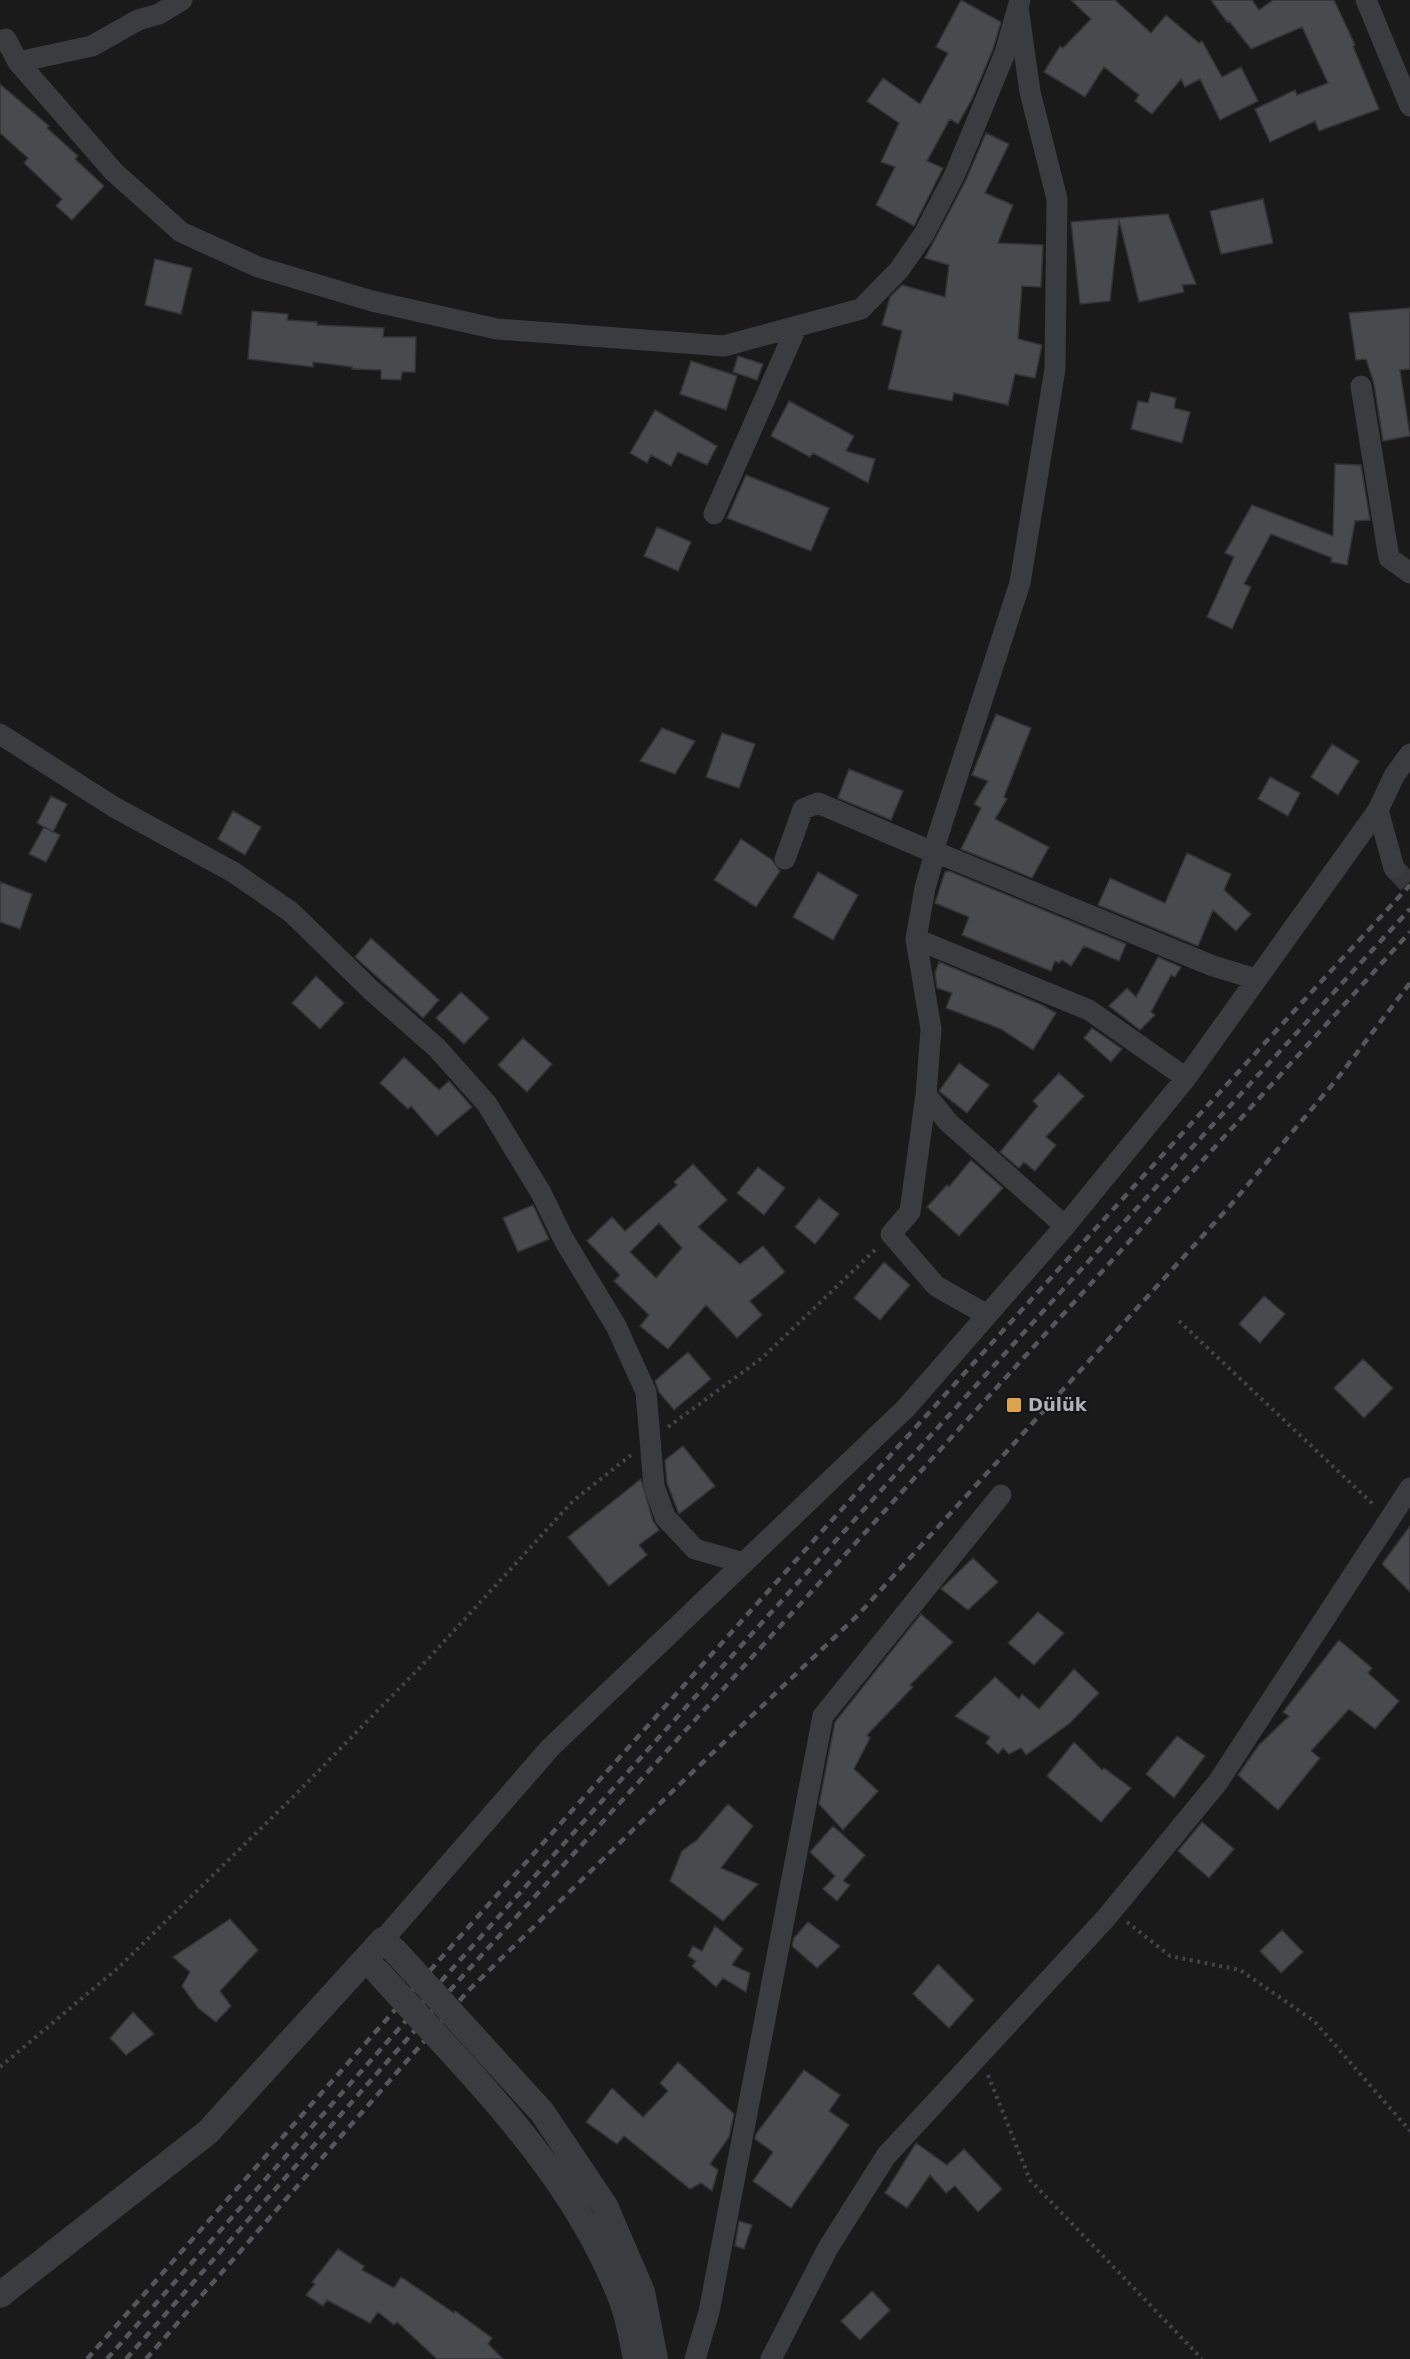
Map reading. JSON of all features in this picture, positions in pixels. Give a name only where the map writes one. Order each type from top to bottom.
[{"type":"street","points":[[18,62],[93,46],[138,20],[159,14],[182,0]]},
{"type":"street","points":[[1366,0],[1409,99]]},
{"type":"street","points":[[0,42],[6,39],[18,62],[114,172],[181,232],[258,267],[372,301],[497,329],[724,346],[861,309],[899,270],[924,234],[955,174],[1005,53],[1019,4]]},
{"type":"street","points":[[987,1315],[936,1286],[891,1234],[910,1212],[926,1095],[932,1029],[916,939],[925,888],[934,852],[1020,583],[1055,369],[1057,199],[1030,92],[1019,4]]},
{"type":"street","points":[[714,514],[797,326]]},
{"type":"street","points":[[1361,386],[1389,558],[1410,573]]},
{"type":"street","points":[[0,734],[114,807],[233,872],[291,912],[371,990],[437,1048],[487,1104],[542,1193],[564,1240],[597,1291],[646,1392],[654,1486],[664,1517],[695,1549],[744,1563]]},
{"type":"street","points":[[0,2295],[208,2132],[390,1946],[550,1748],[906,1408],[1065,1226],[1186,1078],[1378,810],[1394,776],[1410,754]]},
{"type":"street","points":[[785,859],[803,809],[818,803],[1213,966],[1256,979]]},
{"type":"street","points":[[1378,810],[1394,868]]},
{"type":"street","points":[[916,939],[1089,1010],[1186,1078]]},
{"type":"street","points":[[926,1095],[948,1122],[1065,1226]]},
{"type":"street","points":[[771,2359],[828,2248],[886,2156],[1113,1911],[1218,1782],[1410,1488]]},
{"type":"street","points":[[695,2359],[711,2301],[823,1716],[1001,1495]]},
{"type":"street","points":[[390,1946],[542,2112],[605,2206],[642,2292],[655,2359]]},
{"type":"street","points":[[372,1966],[527,2138],[589,2228],[623,2303],[636,2359]]},
{"type":"path","points":[[0,2067],[118,1968],[292,1798],[429,1658],[573,1501],[650,1440],[762,1358],[891,1234]]},
{"type":"path","points":[[1179,1321],[1389,1519]]},
{"type":"path","points":[[1113,1911],[1170,1956],[1240,1970],[1314,2021],[1410,2131]]},
{"type":"path","points":[[980,2055],[1030,2180],[1202,2359]]},
{"type":"building","points":[[961,0],[1001,22],[993,49],[972,99],[958,124],[950,119],[927,161],[943,168],[914,226],[876,205],[895,167],[881,162],[899,123],[867,101],[883,78],[920,104],[948,53],[936,47]]},
{"type":"building","points":[[1071,0],[1115,0],[1151,33],[1166,15],[1199,43],[1202,41],[1222,77],[1241,67],[1258,101],[1220,120],[1200,79],[1185,87],[1181,79],[1152,114],[1135,101],[1139,95],[1104,67],[1085,97],[1044,72],[1060,46],[1063,48],[1091,19]]},
{"type":"building","points":[[1211,0],[1252,0],[1259,10],[1273,0],[1334,0],[1355,45],[1353,46],[1379,109],[1319,131],[1315,121],[1270,142],[1255,109],[1295,90],[1297,95],[1328,83],[1302,27],[1251,49]]},
{"type":"building","points":[[0,84],[49,126],[47,128],[78,156],[75,159],[104,186],[72,220],[56,206],[62,199],[24,163],[28,158],[0,133]]},
{"type":"building","points":[[986,133],[1009,144],[985,193],[1013,205],[998,243],[1043,245],[1041,287],[1022,286],[1018,339],[1042,345],[1035,378],[1015,374],[1008,405],[954,393],[952,401],[888,389],[902,331],[882,325],[890,297],[902,285],[945,297],[949,265],[925,258],[966,180]]},
{"type":"building","points":[[1263,199],[1273,243],[1221,254],[1210,211]]},
{"type":"building","points":[[1168,214],[1196,284],[1182,285],[1184,292],[1139,302],[1119,220],[1110,301],[1080,304],[1071,222]]},
{"type":"building","points":[[155,259],[192,268],[181,314],[145,305]]},
{"type":"building","points":[[1410,308],[1410,369],[1400,370],[1410,436],[1383,441],[1374,384],[1366,359],[1356,360],[1349,313]]},
{"type":"building","points":[[252,311],[288,314],[287,320],[317,322],[317,325],[384,328],[383,337],[416,337],[415,372],[402,372],[401,380],[381,379],[381,370],[352,369],[352,367],[313,362],[313,367],[248,359]]},
{"type":"building","points":[[738,356],[763,364],[757,380],[733,372]]},
{"type":"building","points":[[691,361],[737,376],[726,410],[680,394]]},
{"type":"building","points":[[1151,392],[1176,398],[1174,408],[1190,412],[1182,443],[1131,429],[1138,401],[1148,403]]},
{"type":"building","points":[[789,401],[854,436],[846,451],[875,459],[868,483],[813,453],[810,457],[771,436]]},
{"type":"building","points":[[655,410],[717,446],[707,465],[678,452],[671,466],[651,455],[647,463],[630,453]]},
{"type":"building","points":[[1335,464],[1361,465],[1370,520],[1355,521],[1347,565],[1331,562],[1332,558],[1271,534],[1244,584],[1251,587],[1232,629],[1207,617],[1234,557],[1225,553],[1252,505],[1333,536]]},
{"type":"building","points":[[746,475],[829,508],[811,551],[727,518]]},
{"type":"building","points":[[657,527],[691,542],[678,571],[644,556]]},
{"type":"building","points":[[996,714],[1031,728],[1004,797],[1007,799],[995,819],[1049,847],[1032,878],[961,849],[981,808],[974,804],[988,781],[972,775]]},
{"type":"building","points":[[662,728],[695,741],[675,774],[640,761]]},
{"type":"building","points":[[722,733],[755,744],[739,788],[706,777]]},
{"type":"building","points":[[1332,744],[1359,761],[1338,795],[1311,777]]},
{"type":"building","points":[[849,769],[903,791],[891,820],[838,798]]},
{"type":"building","points":[[1270,777],[1300,793],[1288,816],[1258,799]]},
{"type":"building","points":[[51,796],[67,804],[53,832],[37,823]]},
{"type":"building","points":[[233,811],[261,827],[245,855],[218,839]]},
{"type":"building","points":[[44,827],[60,835],[46,862],[29,854]]},
{"type":"building","points":[[741,839],[772,860],[780,871],[756,907],[714,880]]},
{"type":"building","points":[[1187,853],[1231,874],[1224,890],[1251,914],[1236,931],[1213,910],[1198,946],[1098,905],[1110,878],[1165,903]]},
{"type":"building","points":[[949,871],[1126,944],[1119,961],[1084,946],[1071,966],[1062,960],[1059,963],[1055,961],[1051,971],[962,935],[969,917],[935,903],[945,872]]},
{"type":"building","points":[[818,872],[858,895],[833,940],[793,917]]},
{"type":"building","points":[[0,882],[32,894],[20,929],[0,922]]},
{"type":"building","points":[[371,938],[439,1000],[423,1018],[355,957]]},
{"type":"building","points":[[1158,957],[1181,967],[1175,977],[1171,975],[1151,1012],[1155,1015],[1140,1030],[1109,1006],[1127,988],[1136,997]]},
{"type":"building","points":[[939,962],[1056,1013],[1033,1050],[1001,1029],[946,1008],[952,993],[937,988],[935,973]]},
{"type":"building","points":[[316,976],[344,1003],[320,1029],[292,1003]]},
{"type":"building","points":[[461,992],[489,1018],[464,1044],[436,1018]]},
{"type":"building","points":[[1092,1028],[1122,1049],[1111,1062],[1084,1038]]},
{"type":"building","points":[[523,1038],[552,1064],[527,1092],[498,1065]]},
{"type":"building","points":[[404,1057],[439,1090],[449,1081],[472,1107],[437,1136],[411,1106],[408,1109],[380,1083]]},
{"type":"building","points":[[959,1063],[989,1085],[967,1113],[939,1091]]},
{"type":"building","points":[[1059,1073],[1084,1096],[1046,1137],[1056,1145],[1035,1171],[1024,1162],[1019,1168],[1000,1152],[1038,1106],[1033,1101]]},
{"type":"building","points":[[971,1160],[1003,1188],[959,1236],[927,1207],[947,1185],[949,1187]]},
{"type":"building","points":[[693,1164],[727,1200],[698,1227],[740,1264],[763,1246],[785,1272],[750,1301],[762,1315],[737,1338],[706,1305],[668,1349],[640,1326],[649,1315],[614,1281],[620,1275],[587,1241],[612,1217],[625,1231],[677,1185],[674,1182]],"holes":[[[659,1223],[682,1248],[656,1278],[630,1252]]]},
{"type":"building","points":[[758,1167],[785,1188],[764,1215],[737,1193]]},
{"type":"building","points":[[819,1198],[839,1214],[815,1244],[795,1227]]},
{"type":"building","points":[[533,1205],[549,1239],[518,1252],[503,1218]]},
{"type":"building","points":[[884,1262],[910,1285],[880,1320],[854,1298]]},
{"type":"building","points":[[1264,1296],[1285,1314],[1260,1343],[1239,1324]]},
{"type":"building","points":[[688,1352],[711,1379],[674,1410],[659,1392],[655,1381]]},
{"type":"building","points":[[1363,1359],[1393,1388],[1364,1418],[1334,1388]]},
{"type":"building","points":[[683,1446],[715,1486],[679,1514],[667,1483],[665,1460]]},
{"type":"building","points":[[641,1479],[653,1521],[659,1530],[639,1545],[647,1555],[609,1586],[568,1537]]},
{"type":"building","points":[[1410,1526],[1410,1592],[1382,1564]]},
{"type":"building","points":[[973,1558],[998,1582],[968,1610],[941,1589]]},
{"type":"building","points":[[1038,1612],[1064,1633],[1034,1665],[1008,1643]]},
{"type":"building","points":[[921,1614],[953,1642],[910,1685],[913,1687],[867,1735],[870,1738],[854,1769],[878,1791],[843,1830],[819,1804],[835,1722]]},
{"type":"building","points":[[1339,1640],[1372,1668],[1368,1673],[1399,1701],[1375,1729],[1349,1709],[1311,1751],[1320,1758],[1278,1810],[1238,1775],[1259,1745],[1289,1716],[1283,1712]]},
{"type":"building","points":[[1074,1669],[1099,1693],[1070,1723],[1026,1755],[1021,1748],[1009,1754],[1003,1748],[998,1754],[986,1743],[990,1737],[955,1716],[995,1677],[1019,1699],[1022,1694],[1039,1709]]},
{"type":"building","points":[[1177,1736],[1205,1756],[1174,1798],[1146,1774]]},
{"type":"building","points":[[1074,1742],[1102,1770],[1104,1768],[1131,1788],[1101,1822],[1047,1776]]},
{"type":"building","points":[[728,1804],[753,1826],[721,1868],[758,1884],[723,1921],[670,1881],[682,1851],[697,1840]]},
{"type":"building","points":[[1202,1822],[1234,1849],[1209,1878],[1178,1851]]},
{"type":"building","points":[[833,1826],[865,1855],[843,1881],[850,1885],[837,1901],[823,1889],[835,1876],[810,1852]]},
{"type":"building","points":[[230,1919],[258,1950],[220,1991],[231,2006],[216,2022],[198,2008],[182,1986],[190,1972],[173,1957]]},
{"type":"building","points":[[808,1922],[840,1946],[817,1968],[792,1946],[794,1938]]},
{"type":"building","points":[[715,1926],[743,1949],[732,1965],[750,1973],[746,1992],[723,1978],[716,1987],[692,1966],[696,1961],[688,1956],[693,1946],[702,1951]]},
{"type":"building","points":[[1282,1930],[1303,1952],[1281,1973],[1260,1951]]},
{"type":"building","points":[[938,1964],[974,2000],[949,2028],[913,1994]]},
{"type":"building","points":[[133,2012],[154,2034],[126,2055],[110,2038]]},
{"type":"building","points":[[678,2062],[734,2114],[729,2137],[710,2164],[718,2170],[712,2191],[701,2183],[690,2189],[624,2136],[617,2144],[586,2122],[612,2088],[643,2117],[668,2091],[660,2083]]},
{"type":"building","points":[[804,2070],[840,2095],[829,2111],[849,2125],[791,2208],[753,2181],[773,2152],[755,2139],[756,2134]]},
{"type":"building","points":[[916,2143],[947,2165],[964,2149],[1002,2189],[978,2212],[955,2186],[946,2193],[930,2175],[907,2208],[885,2193]]},
{"type":"building","points":[[739,2221],[752,2225],[744,2249],[735,2246]]},
{"type":"building","points":[[338,2249],[364,2266],[362,2270],[394,2288],[401,2277],[454,2313],[455,2311],[492,2338],[488,2344],[503,2359],[437,2359],[397,2322],[394,2325],[378,2312],[370,2323],[327,2300],[323,2306],[306,2295],[315,2284],[312,2282]]},
{"type":"building","points":[[872,2291],[890,2310],[860,2340],[841,2321]]},
{"type":"tunnel","points":[[1394,868],[1410,885]]},
{"type":"railway","points":[[87,2359],[744,1618],[1410,885]]},
{"type":"railway","points":[[107,2359],[755,1631],[1410,909]]},
{"type":"railway","points":[[126,2359],[460,1979],[1410,932]]},
{"type":"railway","points":[[146,2359],[469,1990],[680,1784],[858,1615],[1229,1207],[1337,1079],[1410,983]]},
{"type":"place","name":"Dülük","points":[[1014,1405]]}]
